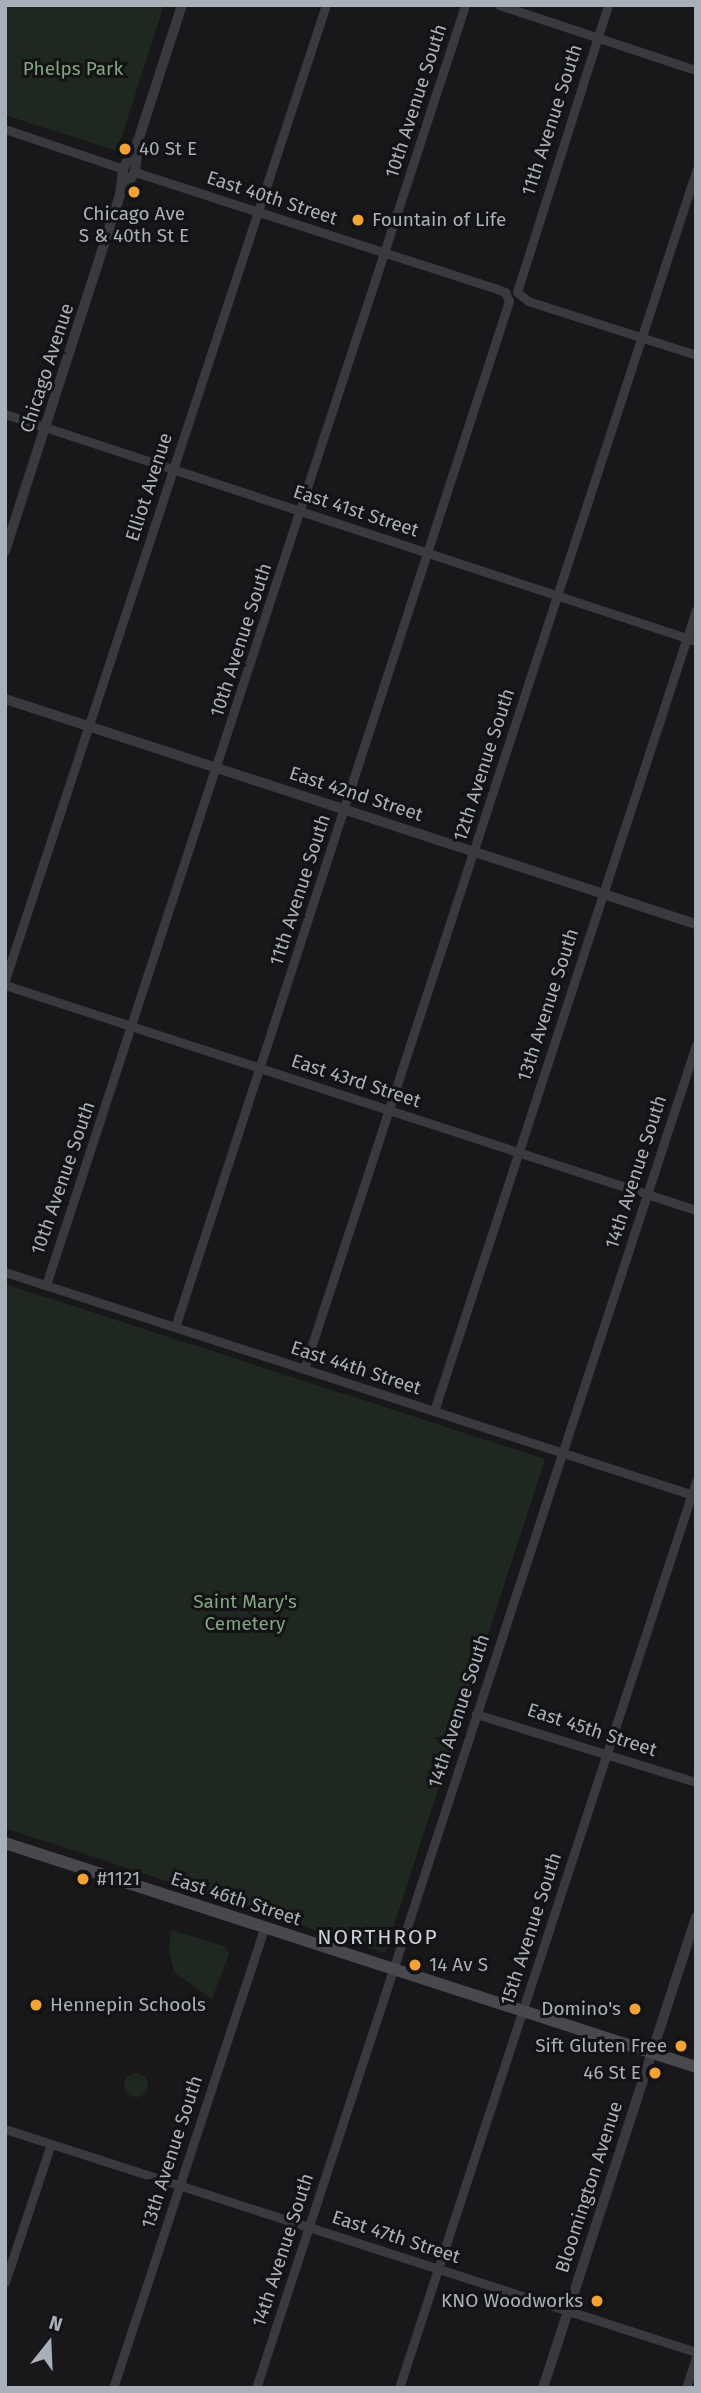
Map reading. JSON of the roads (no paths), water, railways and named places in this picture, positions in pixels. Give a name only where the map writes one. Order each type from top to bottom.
[{"type":"main road","name":"East 46th Street","points":[[5,1843],[696,2067]]},
{"type":"street","name":"Chicago Avenue","points":[[5,551],[120,195],[123,169],[138,141],[182,5]]},
{"type":"street","name":"Elliot Avenue","points":[[5,982],[326,5]]},
{"type":"street","name":"10th Avenue South","points":[[46,1285],[218,768],[466,5]]},
{"type":"street","points":[[499,5],[696,70]]},
{"type":"street","name":"11th Avenue South","points":[[608,5],[515,286],[518,296],[528,301],[641,337]]},
{"type":"street","points":[[5,130],[123,169]]},
{"type":"street","name":"Chicago Avenue","points":[[120,195],[135,172],[138,141]]},
{"type":"street","name":"12th Avenue South","points":[[304,1369],[696,171]]},
{"type":"street","name":"East 40th Street","points":[[135,172],[505,292],[509,304]]},
{"type":"street","name":"11th Avenue South","points":[[175,1327],[509,304]]},
{"type":"street","points":[[641,337],[696,355]]},
{"type":"street","name":"East 41st Street","points":[[5,415],[691,639]]},
{"type":"street","name":"13th Avenue South","points":[[434,1411],[603,894],[691,639],[696,611]]},
{"type":"street","name":"East 42nd Street","points":[[5,699],[696,924]]},
{"type":"street","name":"East 43rd Street","points":[[5,982],[261,1069],[696,1210]]},
{"type":"street","name":"14th Avenue South","points":[[256,2388],[696,1045]]},
{"type":"street","name":"East 44th Street","points":[[5,1272],[694,1496]]},
{"type":"street","name":"15th Avenue South","points":[[399,2388],[694,1496],[696,1481]]},
{"type":"street","name":"East 45th Street","points":[[476,1714],[696,1782]]},
{"type":"street","name":"Bloomington Avenue","points":[[543,2388],[696,1917]]},
{"type":"street","name":"13th Avenue South","points":[[113,2388],[264,1928]]},
{"type":"street","name":"East 47th Street","points":[[5,2129],[696,2352]]},
{"type":"street","points":[[5,2282],[51,2144]]},
{"type":"street","points":[[686,2388],[696,2358]]},
{"type":"place","name":"40 St E","points":[[125,149]]},
{"type":"place","name":"Chicago Ave S & 40th St E","points":[[134,192]]},
{"type":"place","name":"Fountain of Life","points":[[358,220]]},
{"type":"place","name":"#1121","points":[[83,1879]]},
{"type":"place","name":"14 Av S","points":[[415,1965]]},
{"type":"place","name":"Hennepin Schools","points":[[36,2005]]},
{"type":"place","name":"Domino's","points":[[635,2009]]},
{"type":"place","name":"Sift Gluten Free","points":[[681,2046]]},
{"type":"place","name":"46 St E","points":[[655,2073]]},
{"type":"place","name":"KNO Woodworks","points":[[597,2301]]},
{"type":"district","name":"NORTHROP","points":[[378,1937]]},
{"type":"park label","name":"Phelps Park","points":[[73,69]]},
{"type":"park label","name":"Saint Mary's Cemetery","points":[[245,1613]]}]
